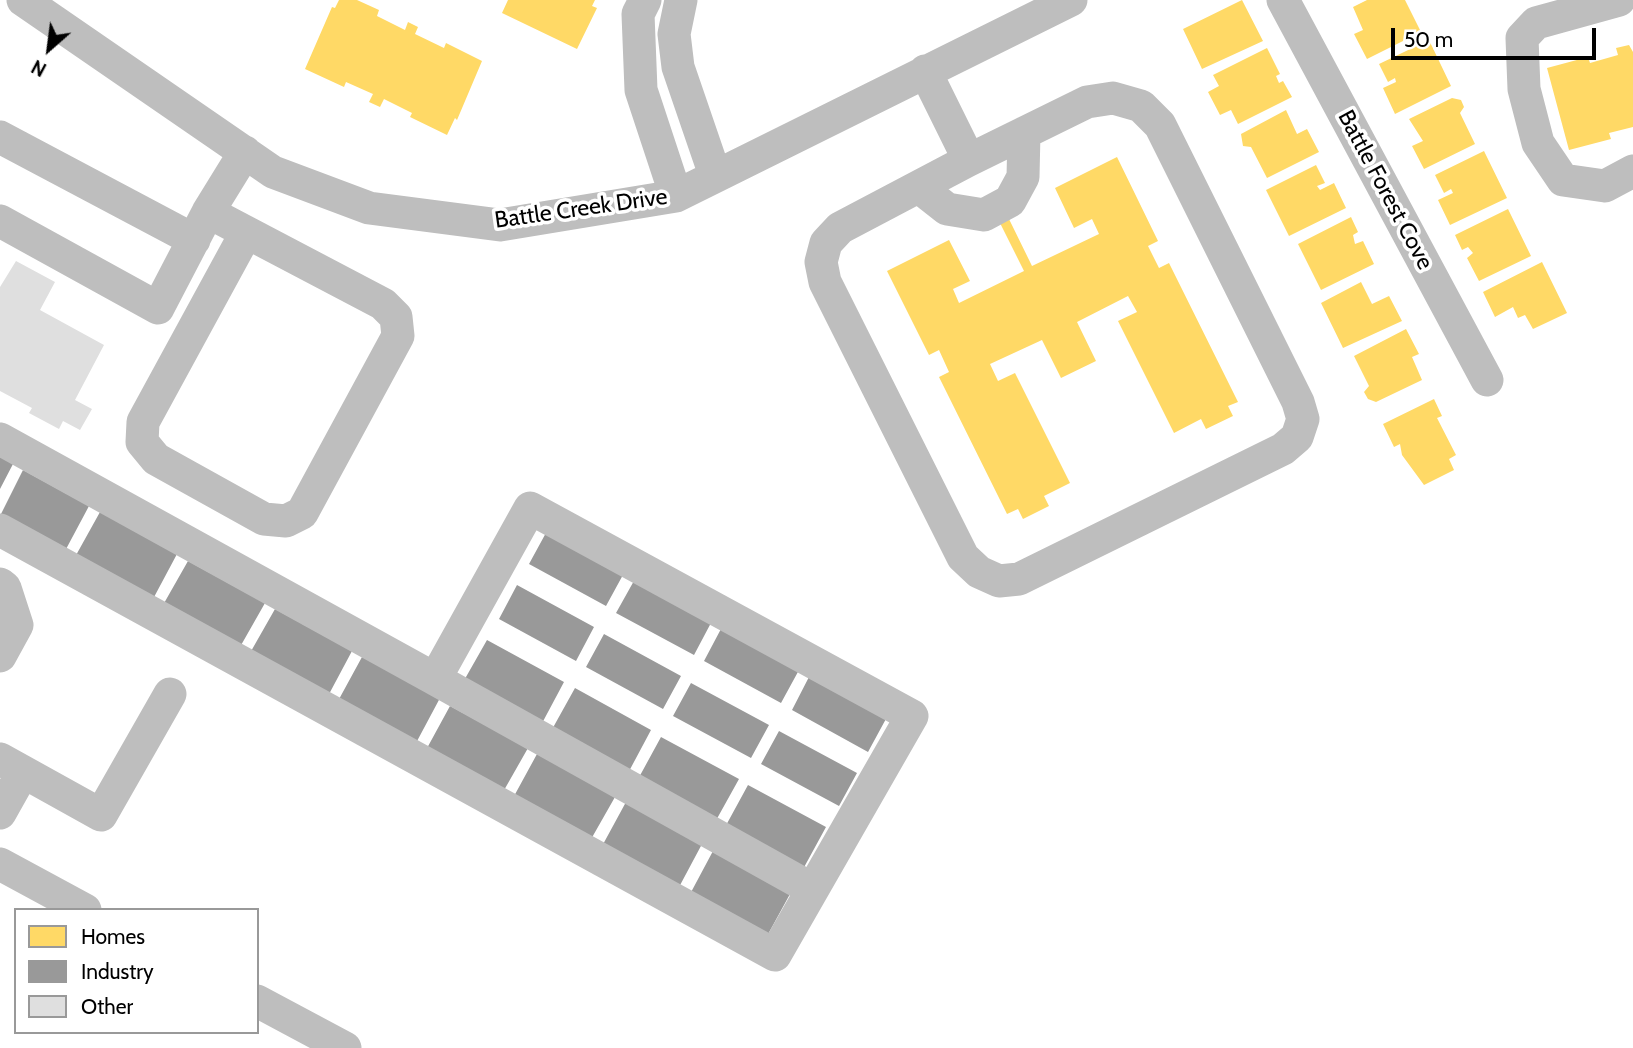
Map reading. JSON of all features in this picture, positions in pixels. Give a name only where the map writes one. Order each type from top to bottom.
[{"type":"street","name":"Battle Creek Drive","points":[[23,0],[273,172],[369,208],[500,225],[676,196],[715,174],[1071,0]]},
{"type":"street","points":[[645,0],[638,14],[641,90],[676,196]]},
{"type":"street","points":[[681,0],[674,34],[678,67],[715,174]]},
{"type":"street","name":"Battle Forest Cove","points":[[1283,0],[1487,380]]},
{"type":"street","points":[[1619,0],[1536,23],[1522,38],[1524,89],[1538,143],[1563,180],[1605,186],[1633,171]]},
{"type":"street","points":[[925,71],[969,160]]},
{"type":"street","points":[[1113,98],[1141,106],[1160,125],[1303,419],[1297,437],[1283,449],[1018,579],[999,580],[979,572],[963,557],[825,282],[821,262],[826,243],[840,228],[1024,133],[1087,102],[1113,98]]},
{"type":"street","points":[[919,187],[947,209],[984,215],[1010,201],[1023,177],[1024,133]]},
{"type":"street","points":[[0,136],[201,226],[246,233],[383,304],[396,317],[398,336],[302,513],[286,521],[264,519],[156,459],[142,442],[143,422],[246,233]]},
{"type":"street","points":[[158,308],[201,226],[245,152]]},
{"type":"street","points":[[0,221],[194,327]]},
{"type":"street","points":[[0,439],[813,889]]},
{"type":"street","points":[[0,530],[775,955],[912,716],[530,508],[435,679]]},
{"type":"street","points":[[0,584],[5,589],[17,625],[0,656]]},
{"type":"street","points":[[0,813],[11,766],[101,815],[170,694]]},
{"type":"street","points":[[0,864],[81,908]]},
{"type":"street","points":[[259,1002],[345,1048]]},
{"type":"building: Homes","points":[[339,0],[357,0],[379,10],[377,16],[405,30],[408,22],[418,27],[415,34],[444,48],[446,43],[482,61],[457,120],[455,118],[447,135],[410,117],[412,113],[384,99],[380,107],[369,102],[373,94],[346,82],[344,87],[305,69],[332,7],[335,8]]},
{"type":"building: Homes","points":[[508,0],[595,0],[592,6],[597,8],[577,49],[502,13]]},
{"type":"building: Homes","points":[[1242,0],[1263,41],[1202,69],[1183,29]]},
{"type":"building: Homes","points":[[1367,0],[1405,0],[1421,32],[1367,59],[1354,34],[1363,30],[1353,7]]},
{"type":"building: Homes","points":[[1429,40],[1451,86],[1395,114],[1383,88],[1396,82],[1395,78],[1388,82],[1379,64]]},
{"type":"building: Homes","points":[[1629,45],[1633,52],[1633,127],[1609,133],[1611,139],[1569,150],[1547,68],[1588,57],[1590,63],[1618,55],[1616,48]]},
{"type":"building: Homes","points":[[1267,48],[1280,74],[1276,76],[1279,83],[1283,81],[1292,97],[1238,124],[1231,110],[1220,115],[1208,92],[1219,86],[1213,75]]},
{"type":"building: Homes","points":[[1452,98],[1461,100],[1464,107],[1460,113],[1475,144],[1424,169],[1412,146],[1423,141],[1409,119]]},
{"type":"building: Homes","points":[[1286,110],[1297,134],[1307,129],[1319,152],[1267,178],[1251,147],[1243,146],[1241,134]]},
{"type":"building: Homes","points":[[1484,151],[1507,198],[1450,225],[1438,200],[1453,193],[1451,189],[1444,193],[1435,175]]},
{"type":"building: Homes","points":[[1117,157],[1158,241],[1148,246],[1159,268],[1169,263],[1238,402],[1228,406],[1233,416],[1206,429],[1201,419],[1174,433],[1118,321],[1137,312],[1128,296],[1077,322],[1096,361],[1061,378],[1042,340],[990,364],[998,381],[1015,373],[1070,483],[1044,496],[1049,506],[1023,519],[1018,509],[1007,514],[939,377],[949,372],[939,350],[929,355],[887,271],[949,240],[970,281],[953,289],[959,303],[1024,271],[999,221],[1008,217],[1032,266],[1099,234],[1092,219],[1074,228],[1055,188]]},
{"type":"building: Homes","points":[[1316,165],[1325,183],[1317,186],[1320,190],[1334,183],[1346,208],[1289,236],[1266,190]]},
{"type":"building: Homes","points":[[1508,209],[1531,256],[1479,281],[1467,258],[1473,253],[1468,247],[1462,250],[1455,235]]},
{"type":"building: Homes","points":[[1351,217],[1358,232],[1353,235],[1355,244],[1363,241],[1374,264],[1321,290],[1298,244]]},
{"type":"building: Homes","points":[[1542,262],[1567,313],[1533,329],[1525,315],[1518,318],[1513,307],[1495,317],[1483,292]]},
{"type":"building: Homes","points":[[1361,282],[1372,304],[1389,296],[1402,321],[1343,348],[1321,303]]},
{"type":"building: Homes","points":[[1406,329],[1419,354],[1412,357],[1422,380],[1376,402],[1368,399],[1364,392],[1369,386],[1354,356]]},
{"type":"building: Homes","points":[[1434,399],[1442,416],[1437,418],[1456,455],[1449,459],[1454,470],[1424,485],[1402,455],[1400,444],[1394,447],[1383,424]]},
{"type":"building: Industry","points":[[0,457],[13,464],[0,489]]},
{"type":"building: Industry","points":[[23,470],[89,506],[65,551],[0,516]]},
{"type":"building: Industry","points":[[100,512],[177,554],[153,599],[75,557]]},
{"type":"building: Industry","points":[[547,531],[624,573],[606,606],[529,564]]},
{"type":"building: Industry","points":[[188,561],[265,603],[240,647],[163,605]]},
{"type":"building: Industry","points":[[635,579],[712,621],[694,655],[616,613]]},
{"type":"building: Industry","points":[[517,585],[594,627],[576,661],[499,619]]},
{"type":"building: Industry","points":[[275,609],[352,651],[328,696],[250,653]]},
{"type":"building: Industry","points":[[722,627],[799,670],[781,703],[704,661]]},
{"type":"building: Industry","points":[[604,634],[681,676],[663,709],[586,667]]},
{"type":"building: Industry","points":[[487,640],[564,682],[540,727],[462,684]]},
{"type":"building: Industry","points":[[362,657],[440,698],[416,743],[338,701]]},
{"type":"building: Industry","points":[[810,675],[887,717],[868,752],[792,710]]},
{"type":"building: Industry","points":[[691,683],[769,725],[751,758],[673,716]]},
{"type":"building: Industry","points":[[575,688],[651,730],[627,775],[550,733]]},
{"type":"building: Industry","points":[[450,706],[528,748],[503,792],[426,750]]},
{"type":"building: Industry","points":[[779,731],[857,773],[839,806],[761,764]]},
{"type":"building: Industry","points":[[661,737],[739,779],[714,824],[637,781]]},
{"type":"building: Industry","points":[[537,754],[615,797],[590,841],[513,798]]},
{"type":"building: Industry","points":[[748,785],[826,827],[802,871],[724,829]]},
{"type":"building: Industry","points":[[626,802],[702,844],[678,889],[601,848]]},
{"type":"building: Industry","points":[[713,851],[790,894],[766,938],[689,896]]},
{"type":"building: Other","points":[[16,261],[55,282],[40,310],[104,345],[75,400],[92,409],[80,430],[63,421],[59,429],[29,413],[32,408],[0,391],[0,287]]}]
